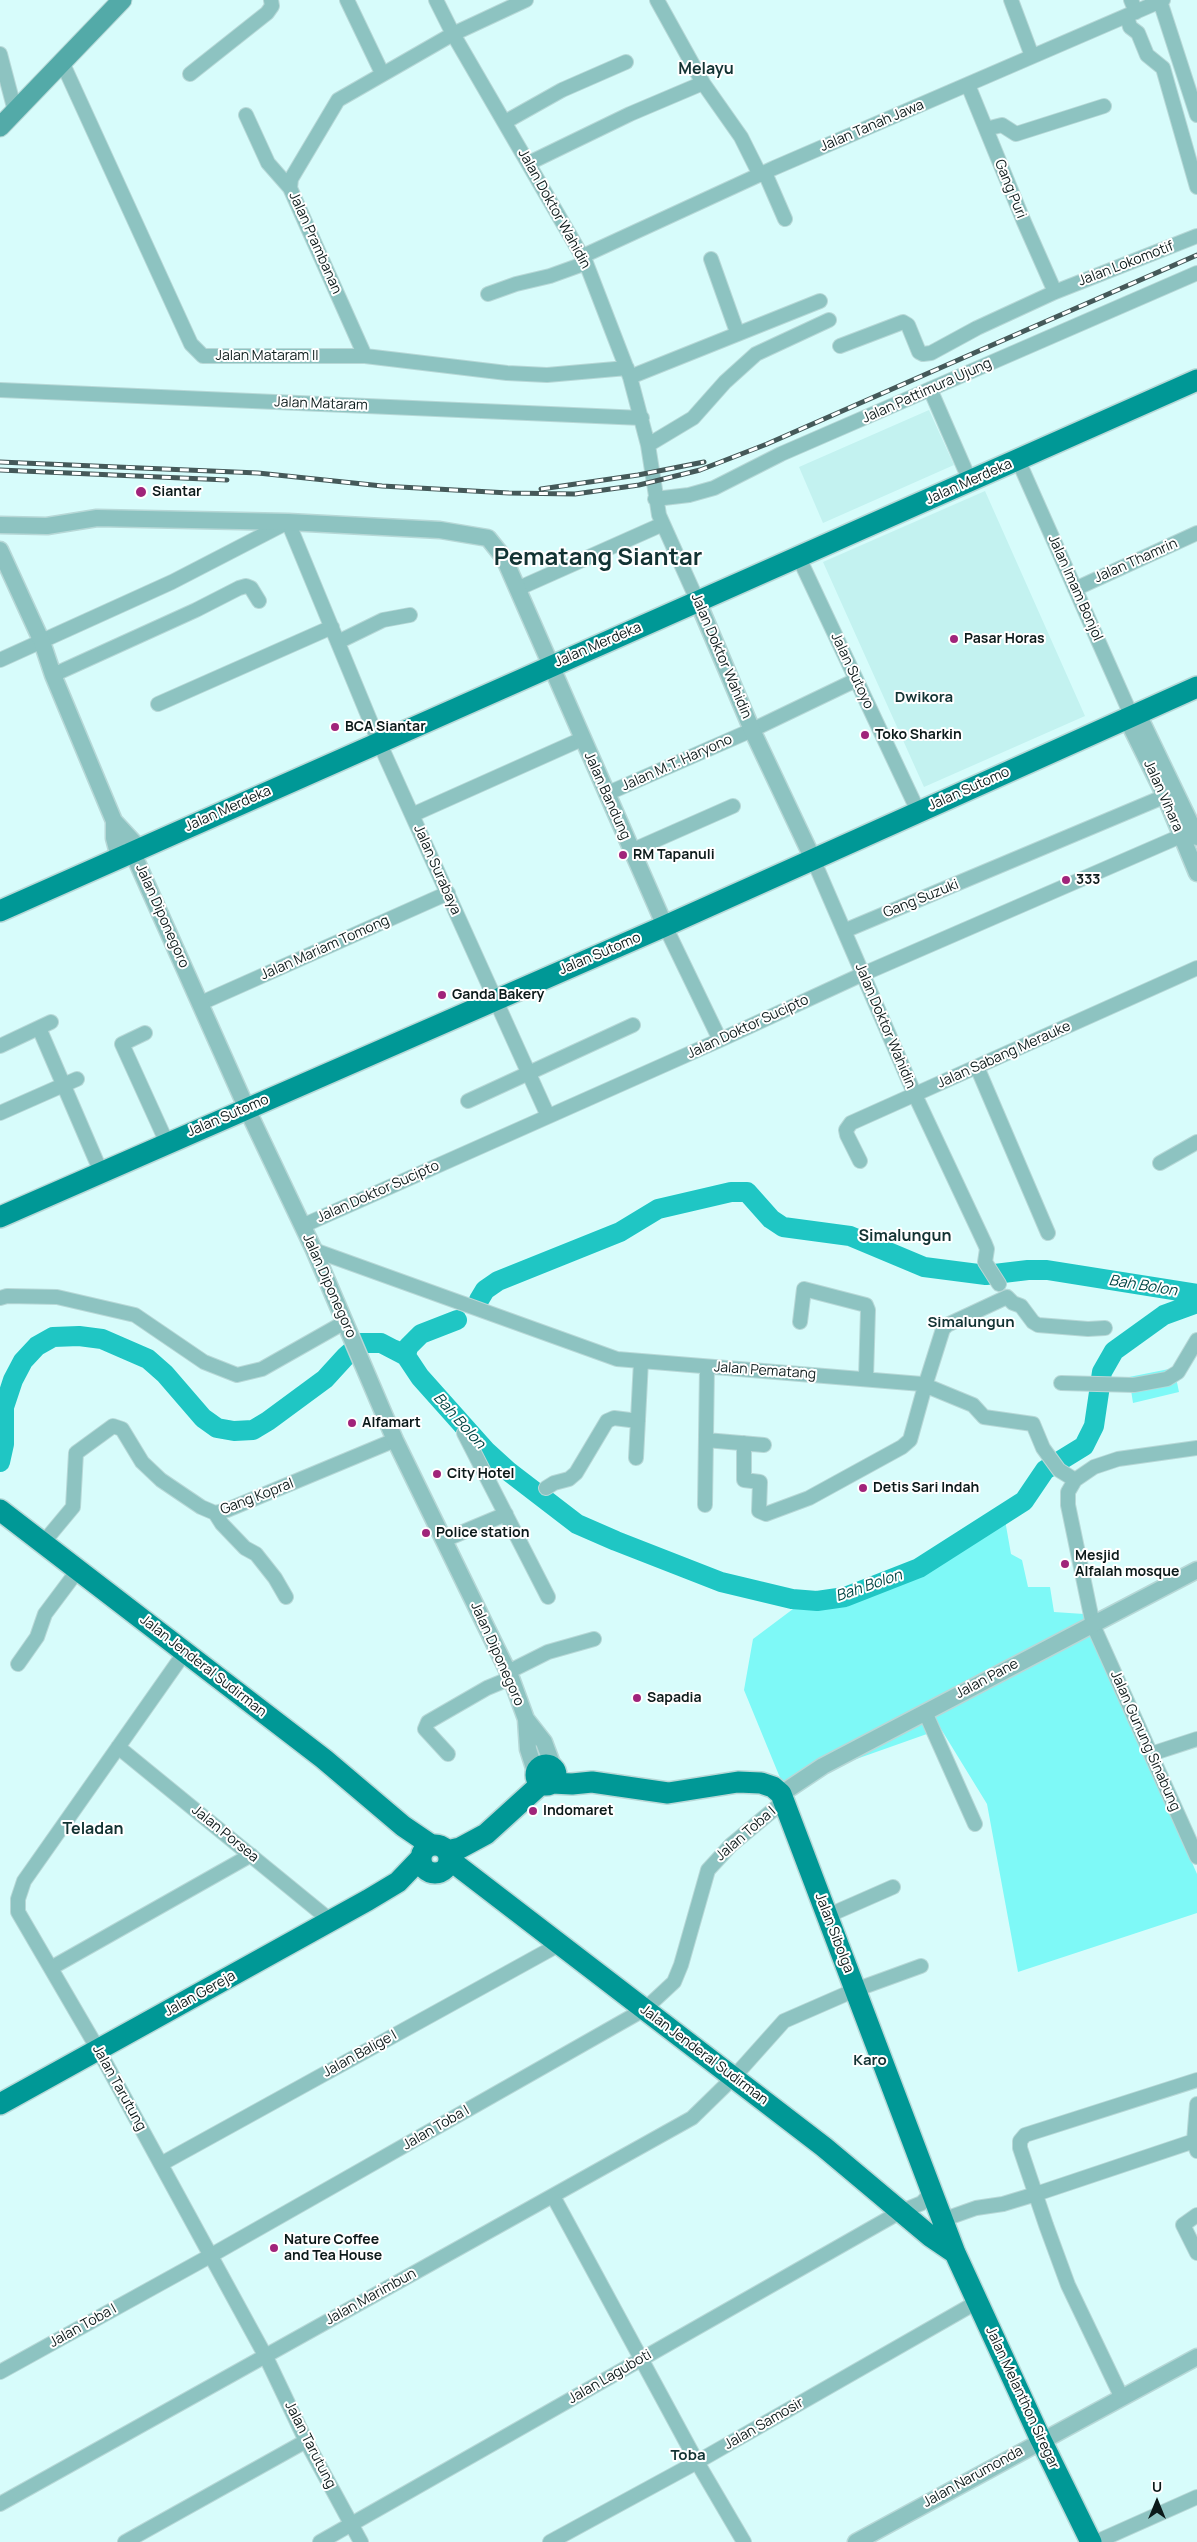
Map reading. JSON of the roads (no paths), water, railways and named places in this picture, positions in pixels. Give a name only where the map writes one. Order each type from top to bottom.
[{"type":"main road","points":[[0,127],[122,0]]},
{"type":"main road","name":"Jalan Merdeka","points":[[0,911],[1197,380]]},
{"type":"main road","name":"Jalan Sutomo","points":[[0,1217],[665,926],[1197,687]]},
{"type":"main road","name":"Jalan Jenderal Sudirman","points":[[1,1511],[324,1759],[403,1826],[432,1857],[560,1944],[824,2147],[900,2212],[955,2253]]},
{"type":"main road","points":[[432,1857],[460,1848],[486,1834],[547,1776],[577,1773],[592,1782],[668,1793],[722,1784],[761,1783],[773,1787],[782,1797]]},
{"type":"main road","name":"Jalan Sibolga","points":[[782,1797],[955,2253]]},
{"type":"main road","name":"Jalan Gereja","points":[[0,2104],[99,2051],[331,1921],[398,1882],[432,1857]]},
{"type":"main road","name":"Jalan Melanthon Siregar","points":[[955,2253],[1040,2440],[1091,2542]]},
{"type":"street","points":[[190,74],[267,13],[272,6],[271,0]]},
{"type":"street","points":[[347,0],[382,73]]},
{"type":"street","name":"Jalan Doktor Wahidin","points":[[436,0],[453,34],[530,163],[584,259],[629,373],[642,418],[648,445],[655,499],[663,524],[752,730],[813,859],[914,1095],[985,1244],[987,1249],[985,1262],[999,1284]]},
{"type":"street","name":"Jalan Prambanan","points":[[365,356],[290,188],[292,179],[335,103],[382,73],[453,34],[526,0]]},
{"type":"street","points":[[657,0],[703,83],[741,137],[784,219]]},
{"type":"street","points":[[1011,0],[1032,56]]},
{"type":"street","points":[[1161,1],[1197,115]]},
{"type":"street","name":"Jalan Tanah Jawa","points":[[488,294],[516,284],[550,276],[762,174],[968,85],[1131,9],[1161,1]]},
{"type":"street","points":[[1131,9],[1130,27],[1138,33],[1147,55],[1163,68],[1197,187]]},
{"type":"street","points":[[0,54],[15,112]]},
{"type":"street","name":"Jalan Mataram II","points":[[62,62],[191,344],[203,356],[365,356],[507,373],[547,375],[629,373],[820,301]]},
{"type":"street","points":[[505,122],[562,90],[626,62]]},
{"type":"street","points":[[530,163],[630,114],[703,83]]},
{"type":"street","name":"Gang Puri","points":[[968,85],[1055,292]]},
{"type":"street","points":[[986,129],[1001,124],[1016,134],[1104,106]]},
{"type":"street","points":[[246,115],[268,163],[290,188]]},
{"type":"street","name":"Jalan Lokomotif","points":[[840,346],[903,322],[908,325],[919,352],[923,354],[931,353],[977,328],[1055,292],[1197,236]]},
{"type":"street","points":[[710,258],[737,332]]},
{"type":"street","name":"Jalan Pattimura Ujung","points":[[655,499],[689,495],[714,488],[781,454],[1197,273]]},
{"type":"street","points":[[648,445],[693,418],[725,382],[756,354],[829,320]]},
{"type":"street","name":"Jalan Mataram","points":[[0,390],[642,418]]},
{"type":"street","points":[[930,390],[970,481]]},
{"type":"street","name":"Jalan Imam Bonjol","points":[[1018,460],[1132,717]]},
{"type":"street","name":"Jalan Bandung","points":[[0,526],[47,526],[97,518],[288,522],[440,530],[488,538],[504,558],[665,926]]},
{"type":"street","points":[[0,660],[172,582],[288,522]]},
{"type":"street","name":"Jalan Surabaya","points":[[288,522],[379,742],[548,1116]]},
{"type":"street","points":[[517,589],[663,524]]},
{"type":"street","name":"Jalan Thamrin","points":[[1075,589],[1197,533]]},
{"type":"street","name":"Jalan Diponegoro","points":[[0,550],[42,642],[114,821],[201,1003],[247,1109],[314,1250],[387,1417],[395,1440],[510,1675],[526,1719],[528,1749],[547,1776]]},
{"type":"street","name":"Jalan Sutoyo","points":[[799,558],[918,811]]},
{"type":"street","points":[[54,675],[240,588],[246,586],[251,588],[259,601]]},
{"type":"street","points":[[338,642],[384,620],[410,615]]},
{"type":"street","points":[[158,704],[332,627]]},
{"type":"street","name":"Jalan M.T. Haryono","points":[[606,794],[752,730],[856,680]]},
{"type":"street","name":"Jalan Vihara","points":[[1132,717],[1191,834],[1197,873]]},
{"type":"street","points":[[412,814],[582,738]]},
{"type":"street","name":"Gang Suzuki","points":[[844,931],[1170,794]]},
{"type":"street","points":[[631,851],[733,806]]},
{"type":"street","name":"Jalan Diponegoro","points":[[114,821],[114,838],[130,852]]},
{"type":"street","name":"Jalan Doktor Sucipto","points":[[302,1226],[720,1040],[863,974],[1191,834]]},
{"type":"street","name":"Jalan Mariam Tomong","points":[[201,1003],[448,893]]},
{"type":"street","points":[[665,926],[720,1040]]},
{"type":"street","name":"Jalan Sabang Merauke","points":[[860,1161],[847,1135],[848,1126],[1197,968]]},
{"type":"street","points":[[0,1046],[45,1025],[63,1085],[101,1172]]},
{"type":"street","points":[[468,1101],[633,1025]]},
{"type":"street","points":[[145,1033],[122,1044],[167,1143]]},
{"type":"street","points":[[977,1067],[1048,1233]]},
{"type":"street","points":[[0,1113],[77,1079]]},
{"type":"street","points":[[1160,1163],[1197,1142]]},
{"type":"street","name":"Jalan Pematang","points":[[314,1250],[608,1356],[707,1367],[866,1378],[925,1386],[973,1405],[984,1417],[1033,1424],[1043,1448],[1059,1470],[1075,1480]]},
{"type":"street","points":[[800,1322],[804,1289],[811,1288],[866,1305],[868,1310],[866,1378]]},
{"type":"street","points":[[0,1298],[57,1297],[135,1315],[204,1362],[237,1376],[262,1369],[346,1325]]},
{"type":"street","points":[[744,1443],[744,1480],[760,1482],[759,1511],[766,1514],[809,1498],[902,1447],[910,1440],[943,1329],[947,1325],[1008,1297],[1013,1304],[1021,1306],[1033,1322],[1038,1325],[1088,1329],[1105,1328]]},
{"type":"street","points":[[1061,1383],[1134,1385],[1166,1379],[1178,1372],[1197,1340]]},
{"type":"street","points":[[636,1458],[641,1361]]},
{"type":"street","points":[[705,1505],[707,1367]]},
{"type":"street","points":[[546,1488],[554,1483],[570,1479],[576,1473],[607,1421],[614,1418],[638,1421]]},
{"type":"street","name":"Gang Kopral","points":[[43,1543],[73,1507],[76,1453],[113,1426],[122,1429],[142,1462],[161,1480],[201,1507],[215,1513],[395,1440]]},
{"type":"street","points":[[464,1433],[548,1597]]},
{"type":"street","points":[[706,1440],[764,1444]]},
{"type":"street","points":[[1075,1480],[1094,1467],[1118,1459],[1197,1448]]},
{"type":"street","name":"Jalan Gunung Sinabung","points":[[1075,1480],[1068,1492],[1068,1505],[1093,1625],[1197,1857]]},
{"type":"street","points":[[215,1513],[222,1524],[245,1548],[256,1554],[275,1578],[286,1597]]},
{"type":"street","points":[[444,1540],[506,1514]]},
{"type":"street","points":[[18,1664],[37,1637],[45,1614],[78,1570]]},
{"type":"street","name":"Jalan Pane","points":[[782,1797],[824,1766],[1197,1570]]},
{"type":"street","points":[[448,1754],[425,1729],[428,1722],[548,1652],[594,1639]]},
{"type":"street","name":"Jalan Tarutung","points":[[185,1652],[24,1881],[20,1892],[18,1912],[99,2051],[266,2356],[306,2442],[361,2542]]},
{"type":"street","points":[[925,1712],[975,1824]]},
{"type":"street","points":[[1151,1754],[1197,1738]]},
{"type":"street","name":"Jalan Porsea","points":[[118,1747],[331,1921]]},
{"type":"street","name":"Jalan Toba I","points":[[0,2372],[210,2256],[645,2010],[674,1982],[681,1965],[708,1870],[782,1797]]},
{"type":"street","points":[[50,1968],[251,1856]]},
{"type":"street","points":[[827,1916],[893,1887]]},
{"type":"street","name":"Jalan Balige I","points":[[161,2164],[560,1944]]},
{"type":"street","name":"Jalan Marimbun","points":[[0,2504],[692,2118],[734,2078],[784,2021],[855,1990],[921,1966]]},
{"type":"street","points":[[1122,2398],[1068,2286],[1020,2148],[1020,2141],[1024,2135],[1197,2080]]},
{"type":"street","points":[[942,2220],[976,2208],[1003,2204],[1196,2144],[1197,2104]]},
{"type":"street","name":"Jalan Laguboti","points":[[320,2542],[900,2212],[926,2200],[930,2188]]},
{"type":"street","points":[[553,2196],[641,2359],[744,2542]]},
{"type":"street","points":[[1197,2215],[1183,2225],[1197,2253]]},
{"type":"street","name":"Jalan Samosir","points":[[550,2542],[698,2462],[977,2302]]},
{"type":"street","name":"Jalan Narumonda","points":[[856,2542],[1040,2440],[1197,2357]]},
{"type":"street","points":[[125,2542],[306,2442]]},
{"type":"street","points":[[1096,2542],[1197,2497]]},
{"type":"waterway","name":"Bah Bolon","points":[[479,1300],[485,1290],[498,1281],[620,1232],[658,1209],[731,1192],[747,1192],[771,1219],[783,1227],[850,1236],[924,1267],[986,1275],[1028,1270],[1047,1270],[1197,1294]]},
{"type":"waterway","name":"Bah Bolon","points":[[0,1462],[4,1444],[4,1407],[13,1380],[23,1361],[37,1346],[53,1337],[79,1336],[102,1339],[148,1359],[165,1374],[203,1418],[217,1428],[234,1431],[253,1430],[268,1421],[325,1379],[361,1343],[381,1343],[406,1356],[420,1377],[486,1451],[508,1471],[577,1524],[721,1582],[792,1599],[817,1601],[845,1597],[919,1568],[1024,1501],[1045,1470],[1084,1446],[1094,1426],[1102,1372],[1114,1351],[1164,1315],[1197,1303]]},
{"type":"waterway","name":"Bah Bolon","points":[[395,1350],[406,1356],[408,1347],[421,1334],[457,1320]]},
{"type":"railway","points":[[0,462],[258,473],[382,486],[509,493],[575,494],[639,485],[700,470],[767,444],[1197,255]]},
{"type":"railway","points":[[541,489],[638,475],[704,462]]},
{"type":"railway","points":[[0,470],[227,480]]},
{"type":"place","name":"Siantar","points":[[141,492]]},
{"type":"place","name":"Pasar Horas","points":[[954,639]]},
{"type":"place","name":"BCA Siantar","points":[[335,727]]},
{"type":"place","name":"Toko Sharkin","points":[[865,735]]},
{"type":"place","name":"RM Tapanuli","points":[[623,855]]},
{"type":"place","name":"333","points":[[1066,880]]},
{"type":"place","name":"Ganda Bakery","points":[[442,995]]},
{"type":"place","name":"Alfamart","points":[[352,1423]]},
{"type":"place","name":"City Hotel","points":[[437,1474]]},
{"type":"place","name":"Detis Sari Indah","points":[[863,1488]]},
{"type":"place","name":"Police station","points":[[426,1533]]},
{"type":"place","name":"Mesjid Alfalah mosque","points":[[1065,1564]]},
{"type":"place","name":"Sapadia","points":[[637,1698]]},
{"type":"place","name":"Indomaret","points":[[533,1811]]},
{"type":"place","name":"Nature Coffee and Tea House","points":[[274,2248]]},
{"type":"district","name":"Melayu","points":[[706,70]]},
{"type":"district","name":"Pematang Siantar","points":[[598,558]]},
{"type":"district","name":"Dwikora","points":[[924,698]]},
{"type":"district","name":"Simalungun","points":[[905,1237]]},
{"type":"district","name":"Simalungun","points":[[971,1323]]},
{"type":"district","name":"Teladan","points":[[93,1830]]},
{"type":"district","name":"Karo","points":[[870,2061]]},
{"type":"district","name":"Toba","points":[[688,2456]]}]
